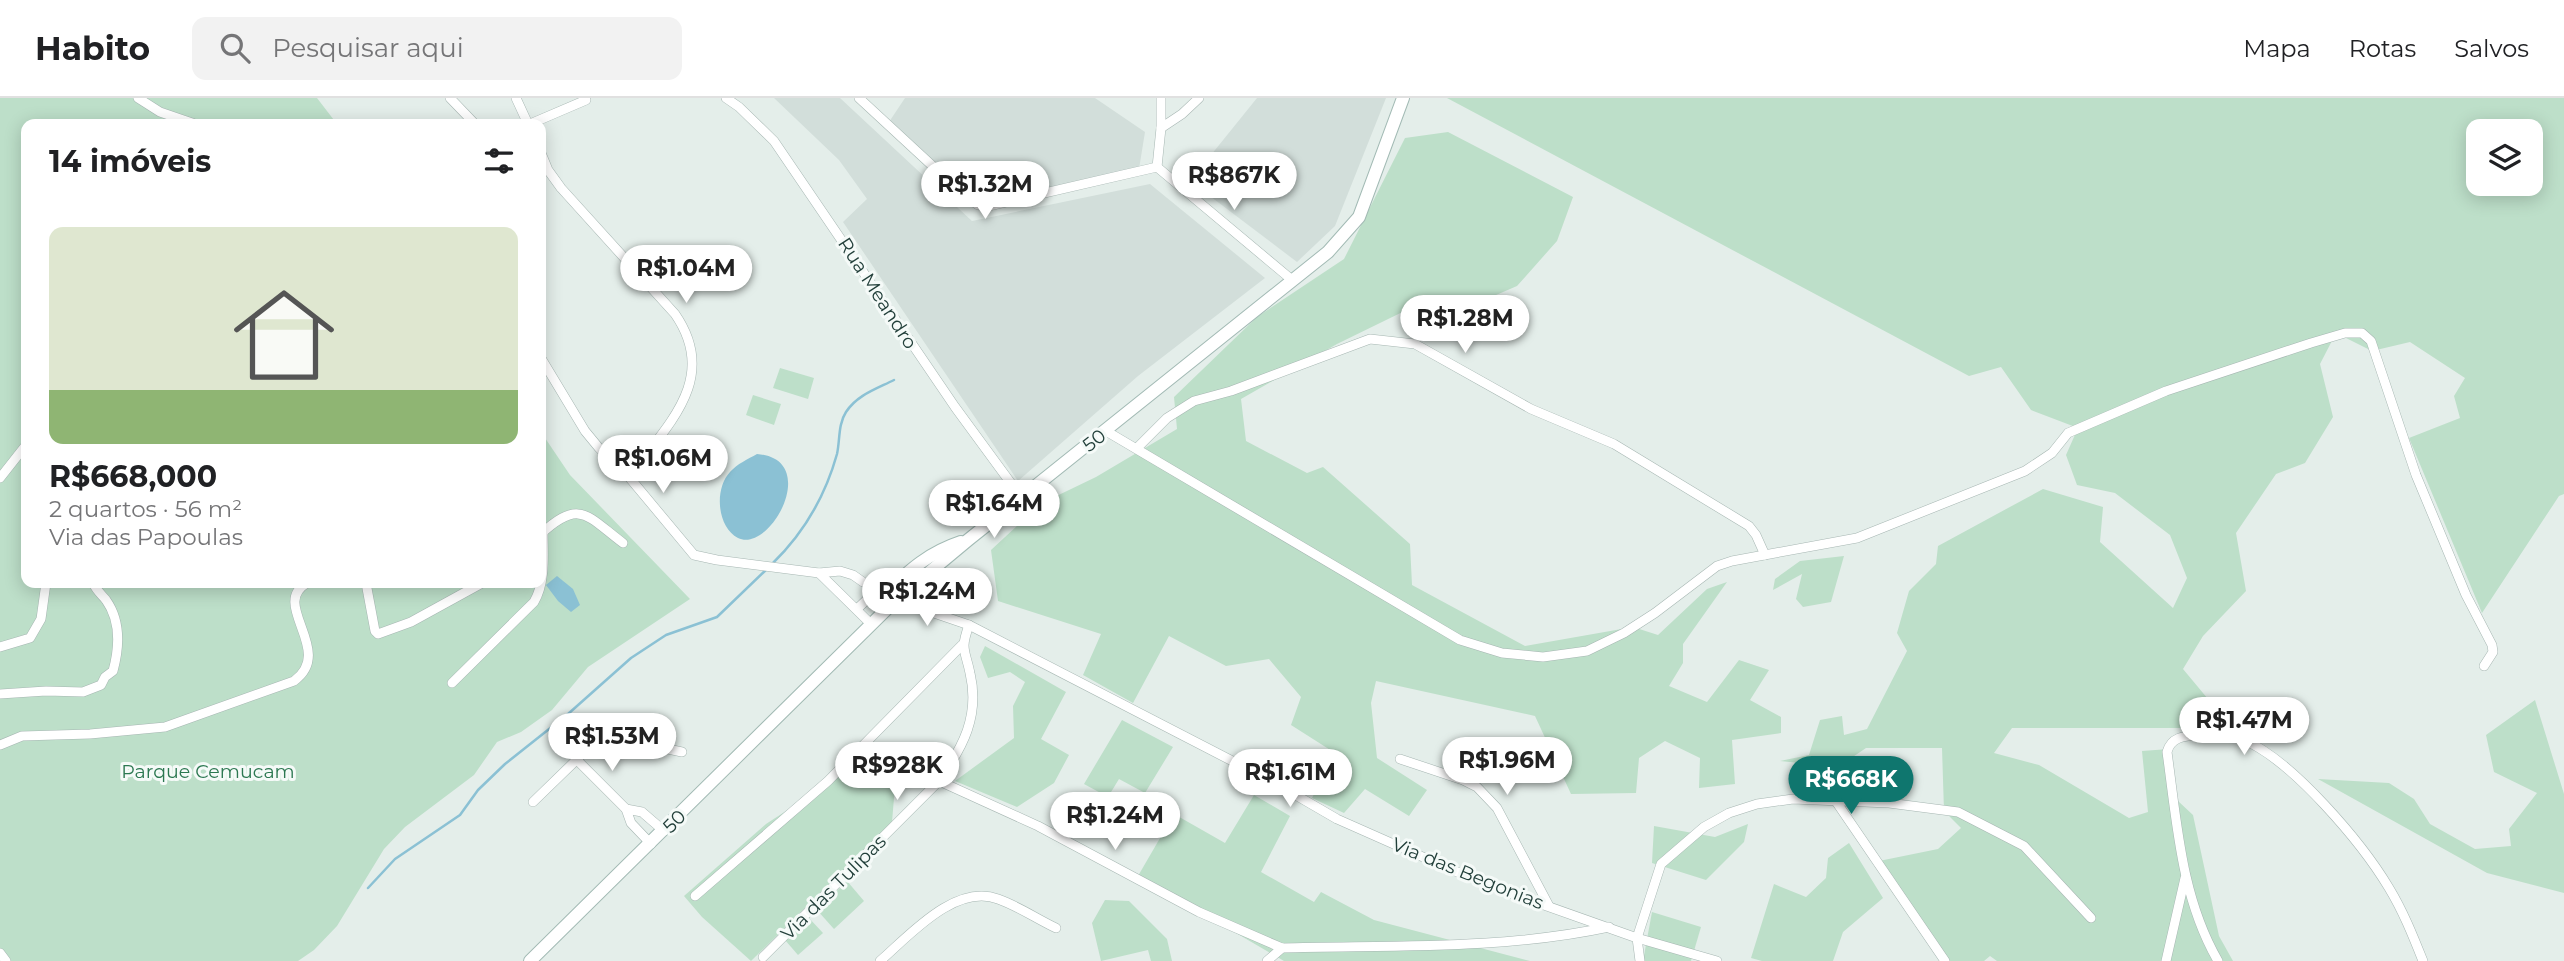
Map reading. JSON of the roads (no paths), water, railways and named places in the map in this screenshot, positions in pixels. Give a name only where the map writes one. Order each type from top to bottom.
[{"type":"main road","name":"50","points":[[530,961],[871,624],[882,597],[968,540],[1328,252],[1359,217],[1403,98]]},
{"type":"street","points":[[138,98],[160,112],[180,119]]},
{"type":"street","points":[[450,98],[470,119]]},
{"type":"street","points":[[516,98],[526,119]]},
{"type":"street","name":"Rua Meandro","points":[[726,98],[774,141],[955,407],[1021,497]]},
{"type":"street","points":[[859,98],[965,197],[978,205],[989,206],[1157,167]]},
{"type":"street","points":[[1157,167],[1161,98]]},
{"type":"street","points":[[1161,128],[1199,98]]},
{"type":"street","points":[[541,119],[586,100]]},
{"type":"street","points":[[546,165],[561,188],[675,314],[684,327],[690,344],[693,374],[682,404],[629,477]]},
{"type":"street","points":[[1157,167],[1292,280]]},
{"type":"street","points":[[1106,431],[1460,640],[1502,653],[1543,657],[1587,651],[1624,633],[1717,566],[1857,538],[2025,471],[2052,453],[2068,433],[2166,391],[2311,343],[2345,333],[2362,333],[2374,348],[2416,475],[2466,595],[2492,645],[2493,652],[2484,666]]},
{"type":"street","points":[[1137,449],[1167,418],[1194,401],[1231,391],[1370,339],[1415,344],[1531,410],[1615,444],[1749,526],[1765,555]]},
{"type":"street","points":[[546,366],[585,431],[629,477],[694,555],[820,573],[847,572],[863,582]]},
{"type":"street","points":[[0,478],[21,451]]},
{"type":"street","points":[[546,530],[563,516],[579,512],[623,543]]},
{"type":"street","points":[[820,573],[871,624]]},
{"type":"street","points":[[0,647],[30,638],[41,619],[45,588]]},
{"type":"street","points":[[0,694],[83,692],[101,685],[105,677],[113,671],[118,633],[106,600],[96,588]]},
{"type":"street","points":[[0,745],[22,736],[102,734],[165,727],[294,681],[305,674],[309,664],[307,645],[294,600],[300,588]]},
{"type":"street","points":[[367,588],[375,631],[379,634],[411,622],[473,588]]},
{"type":"street","points":[[452,683],[534,602],[540,588]]},
{"type":"street","points":[[695,896],[828,781],[962,645],[969,625],[882,597],[857,609]]},
{"type":"street","name":"Via das Begonias","points":[[969,625],[1275,783],[1337,819],[1484,883],[1637,938],[1717,961]]},
{"type":"street","name":"Via das Tulipas","points":[[763,957],[939,781],[966,738],[972,718],[972,686],[962,645]]},
{"type":"street","points":[[2218,961],[2207,942],[2185,878],[2168,747],[2182,737],[2205,734],[2242,739],[2268,753],[2353,838],[2389,888],[2423,961]]},
{"type":"street","points":[[533,802],[603,736],[682,752]]},
{"type":"street","points":[[576,759],[626,809],[631,823],[651,844]]},
{"type":"street","points":[[1400,759],[1463,780],[1485,794],[1503,820],[1549,906]]},
{"type":"street","points":[[939,781],[1038,826],[1209,917],[1282,948],[1461,944],[1577,934],[1609,927]]},
{"type":"street","points":[[1640,961],[1637,938],[1661,864],[1704,827],[1729,813],[1757,804],[1793,799],[1889,803],[1958,812],[2024,846],[2091,918]]},
{"type":"street","points":[[1835,800],[1945,961]]},
{"type":"street","points":[[626,809],[642,812],[664,831]]},
{"type":"street","points":[[2166,961],[2185,878]]},
{"type":"street","points":[[880,961],[945,907],[962,899],[980,896],[997,898],[1056,928]]},
{"type":"street","points":[[1267,961],[1282,948]]},
{"type":"street","points":[[0,953],[6,961]]},
{"type":"water","points":[[757,454],[776,460],[786,471],[788,487],[784,504],[764,532],[751,539],[738,538],[731,533],[722,517],[722,488],[733,469]]},
{"type":"water","points":[[557,576],[573,589],[580,605],[571,612],[546,585]]},
{"type":"waterway","points":[[772,564],[794,540],[820,500],[837,454],[840,427],[846,412],[861,397],[894,380]]},
{"type":"waterway","points":[[368,888],[395,859],[460,815],[478,790],[505,764],[568,714],[631,658],[666,635],[717,617],[768,568]]},
{"type":"park label","name":"Parque Cemucam","points":[[208,771]]}]
